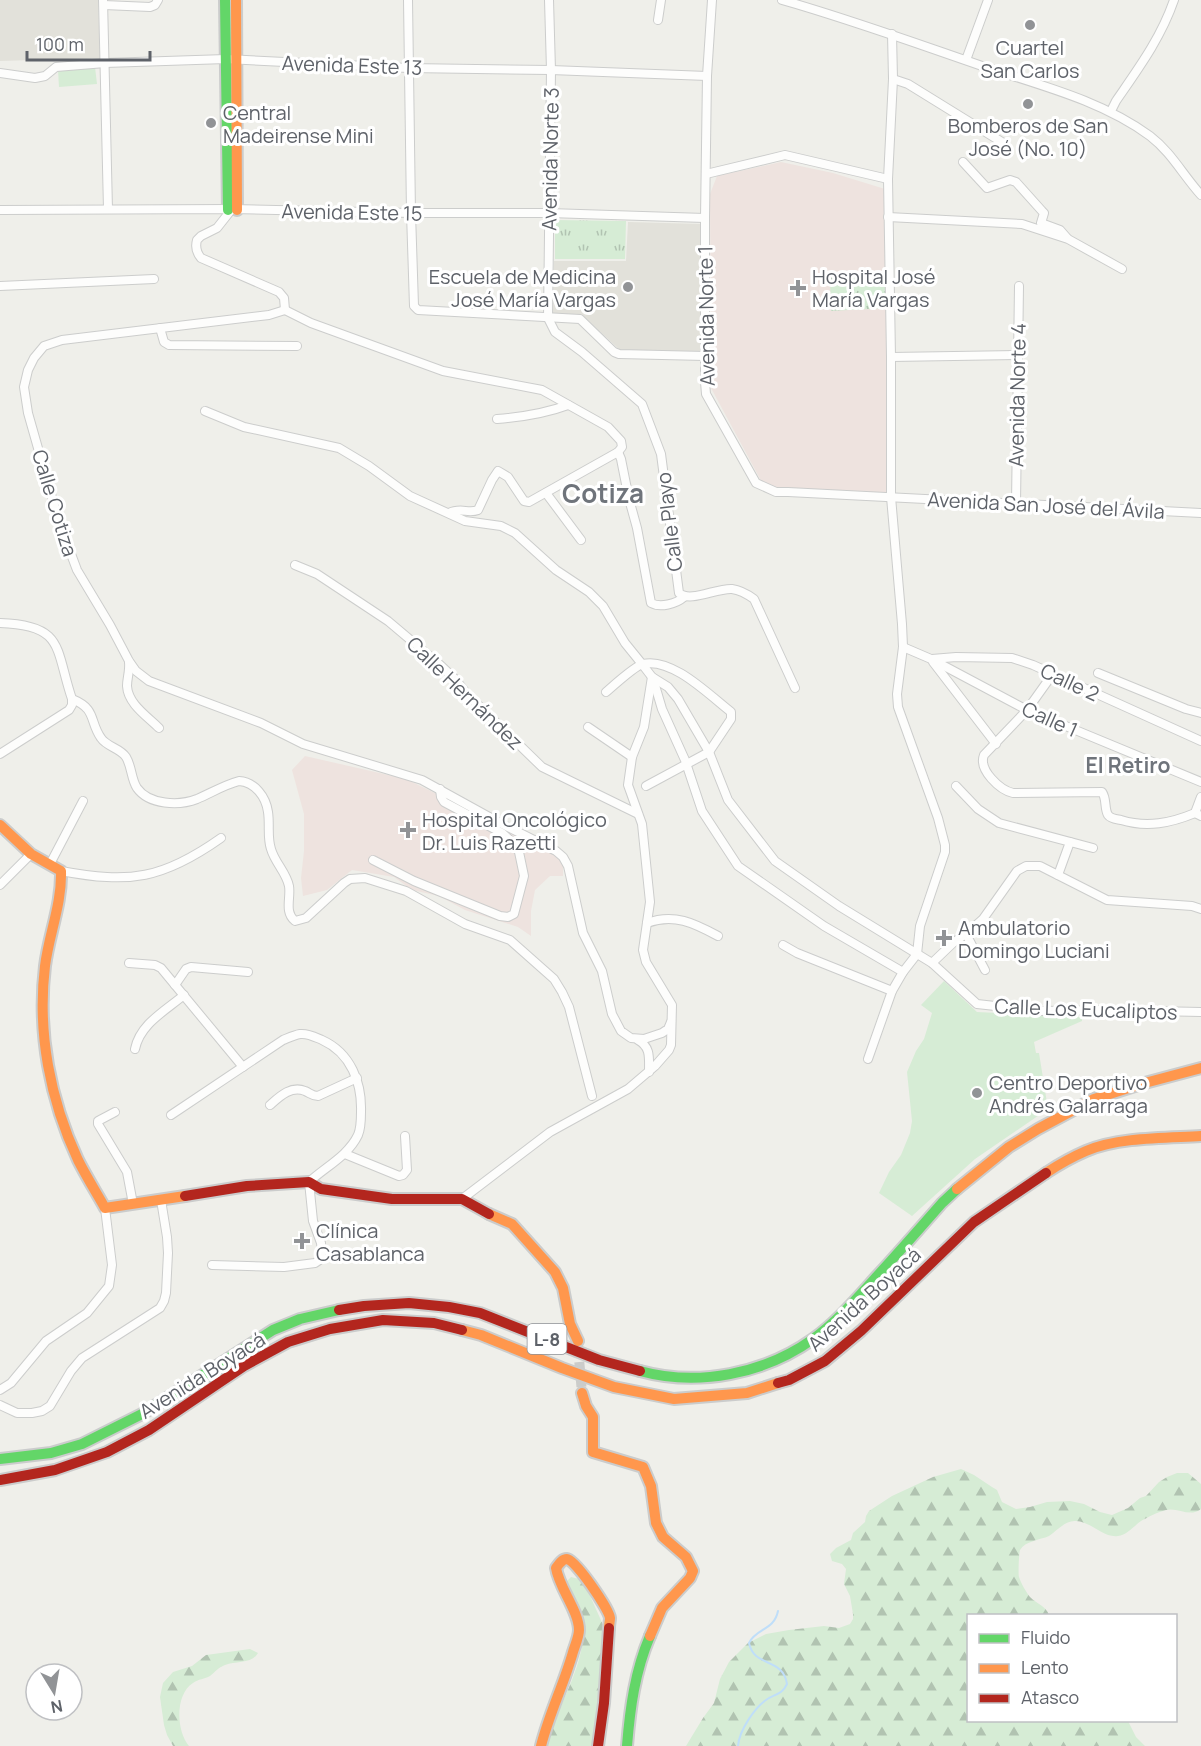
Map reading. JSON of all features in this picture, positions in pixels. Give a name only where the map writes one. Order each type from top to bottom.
[{"type":"main road","points":[[225,0],[231,60]]},
{"type":"main road","points":[[232,210],[231,60],[236,0]]},
{"type":"main road","points":[[0,825],[31,854],[61,871],[62,886],[44,981],[43,1011],[48,1060],[56,1099],[69,1141],[105,1208],[247,1186],[309,1182],[321,1189],[392,1199],[462,1199],[512,1224],[555,1272],[563,1288],[570,1324],[578,1341]]},
{"type":"main road","name":"Avenida Boyacá","points":[[0,1459],[51,1453],[82,1444],[142,1414],[273,1330],[300,1319],[364,1306],[409,1303],[480,1313],[599,1360],[657,1376],[696,1378],[724,1376],[755,1368],[786,1355],[827,1328],[854,1302],[942,1203],[982,1167],[1009,1147],[1094,1099],[1201,1068]]},
{"type":"main road","name":"Avenida Boyacá","points":[[0,1480],[55,1470],[107,1452],[149,1430],[244,1366],[288,1342],[330,1329],[383,1320],[434,1323],[481,1335],[614,1387],[674,1399],[747,1393],[789,1380],[825,1362],[861,1331],[974,1222],[1055,1167],[1088,1150],[1146,1139],[1201,1136]]},
{"type":"main road","points":[[582,1393],[593,1417],[593,1452],[643,1467],[651,1486],[656,1523],[663,1537],[686,1557],[693,1571],[662,1608],[640,1660],[629,1716],[627,1746]]},
{"type":"main road","points":[[541,1746],[547,1721],[567,1673],[579,1630],[577,1620],[557,1576],[556,1568],[560,1562],[566,1560],[572,1560],[603,1603],[610,1617],[606,1683],[598,1746]]},
{"type":"street","points":[[108,209],[103,3],[150,7],[158,0]]},
{"type":"street","points":[[408,0],[413,303],[418,310],[580,319],[614,352],[619,354],[705,356]]},
{"type":"street","name":"Avenida Norte 3","points":[[548,318],[551,70],[549,0]]},
{"type":"street","points":[[658,20],[661,0]]},
{"type":"street","name":"Avenida Norte 1","points":[[712,0],[707,76],[706,394],[756,483],[776,492],[891,497]]},
{"type":"street","points":[[782,0],[892,34],[1112,111],[1156,141],[1201,195]]},
{"type":"street","points":[[966,60],[988,0]]},
{"type":"street","points":[[1112,111],[1163,28],[1173,0]]},
{"type":"street","points":[[868,1059],[892,991],[917,954],[920,926],[945,852],[938,818],[898,707],[897,694],[903,647],[891,497],[888,178],[893,79],[892,34]]},
{"type":"street","name":"Avenida Este 13","points":[[0,73],[35,78],[45,76],[56,67],[105,63],[231,60],[408,68],[551,70],[707,76]]},
{"type":"street","points":[[893,79],[908,84],[1005,144]]},
{"type":"street","points":[[706,174],[785,155],[888,178]]},
{"type":"street","points":[[963,162],[987,188],[1010,180],[1016,182],[1044,213],[1041,223],[1060,230],[1068,239]]},
{"type":"street","name":"Avenida Este 15","points":[[0,210],[549,213],[705,218]]},
{"type":"street","points":[[232,210],[217,228],[197,240],[198,255],[279,292],[284,298],[285,310],[311,323],[443,371],[542,390],[608,428],[621,441],[622,447],[618,452],[526,502],[508,477],[498,471],[478,510],[473,512],[455,510],[449,513]]},
{"type":"street","points":[[888,217],[1022,224],[1068,239],[1122,269]]},
{"type":"street","points":[[0,286],[154,279]]},
{"type":"street","name":"Avenida Norte 4","points":[[1016,503],[1019,286]]},
{"type":"street","name":"Calle Cotiza","points":[[285,310],[269,315],[62,340],[44,346],[34,358],[24,387],[28,413],[58,522],[77,570],[129,661],[136,671],[149,681],[261,723],[303,744],[422,780],[556,851],[568,866],[583,933],[602,971],[614,1020],[621,1031],[638,1040]]},
{"type":"street","name":"Calle Playo","points":[[548,318],[555,332],[582,352],[642,404],[661,454],[679,593],[684,597],[730,589],[741,591],[754,598],[795,688]]},
{"type":"street","points":[[160,328],[164,342],[169,345],[297,346]]},
{"type":"street","points":[[891,357],[1017,356]]},
{"type":"street","points":[[497,420],[534,416],[568,405]]},
{"type":"street","points":[[205,411],[244,427],[339,448],[369,466],[410,496],[465,521],[501,526],[515,533],[556,570],[589,592],[603,606],[625,643],[652,677],[662,709],[686,764],[702,811],[741,869],[824,926],[903,972]]},
{"type":"street","points":[[618,452],[639,536],[651,603],[658,605],[673,603],[684,597]]},
{"type":"street","points":[[546,493],[581,540]]},
{"type":"street","name":"Avenida San José del Ávila","points":[[891,497],[1201,513]]},
{"type":"street","name":"Calle Hernández","points":[[296,565],[317,574],[388,621],[440,664],[466,694],[542,767],[638,814]]},
{"type":"street","points":[[0,623],[19,624],[46,633],[58,649],[72,699],[69,710],[0,754]]},
{"type":"street","name":"Calle 1","points":[[903,647],[931,659],[1027,710],[1201,782]]},
{"type":"street","name":"Calle 2","points":[[931,659],[1012,658],[1033,665],[1201,741]]},
{"type":"street","points":[[931,659],[996,744]]},
{"type":"street","points":[[129,661],[130,673],[127,687],[130,695],[141,711],[159,728]]},
{"type":"street","points":[[606,692],[642,664],[663,663],[678,671],[731,712],[731,719],[709,752],[646,786]]},
{"type":"street","points":[[1098,673],[1201,713]]},
{"type":"street","points":[[1052,675],[1027,710],[984,755],[982,760],[984,769],[1006,791],[1013,793],[1102,792],[1105,795],[1107,812],[1110,817],[1129,823],[1152,825],[1198,815],[1201,797]]},
{"type":"street","points":[[462,1199],[550,1132],[622,1093],[649,1072],[669,1050],[672,1040],[672,1005],[646,962],[643,950],[650,902],[642,824],[628,785],[632,757],[644,727],[652,677]]},
{"type":"street","name":"Calle Los Eucaliptos","points":[[652,677],[668,687],[678,699],[709,752],[728,800],[775,861],[839,906],[932,963],[977,1004],[1040,1011],[1201,1012]]},
{"type":"street","points":[[72,699],[80,702],[87,709],[100,738],[126,757],[136,787],[143,795],[151,799],[189,801],[239,781],[253,784],[268,809],[269,841],[272,852],[290,887],[289,911],[291,918],[295,921],[306,918],[350,879],[365,878],[406,891],[465,924],[510,940],[554,979],[562,992],[569,1007],[591,1096]]},
{"type":"street","points":[[588,727],[632,757]]},
{"type":"street","points":[[956,786],[978,809],[999,824],[1093,848]]},
{"type":"street","points":[[373,860],[500,916],[508,917],[514,914],[524,876],[519,852],[502,833],[444,802],[440,789]]},
{"type":"street","points":[[50,864],[83,801]]},
{"type":"street","points":[[61,871],[122,878],[148,875],[175,866],[221,838]]},
{"type":"street","points":[[1058,875],[1070,843]]},
{"type":"street","points":[[0,885],[31,854]]},
{"type":"street","points":[[932,963],[954,942],[983,920],[1017,871],[1026,866],[1040,866],[1107,900],[1192,906],[1201,909]]},
{"type":"street","points":[[647,923],[658,919],[678,919],[718,936]]},
{"type":"street","points":[[966,934],[985,970]]},
{"type":"street","points":[[783,945],[892,991]]},
{"type":"street","points":[[129,963],[155,964],[161,968],[243,1067]]},
{"type":"street","points":[[175,985],[186,969],[191,967],[248,972]]},
{"type":"street","points":[[135,1049],[143,1029],[184,995]]},
{"type":"street","points":[[638,1040],[662,1033],[668,1029],[671,1022]]},
{"type":"street","points":[[171,1115],[283,1040],[302,1034],[327,1042],[341,1053],[357,1078],[362,1107],[358,1135],[345,1154],[309,1182],[313,1221],[321,1243],[321,1259],[315,1263],[284,1267],[212,1265]]},
{"type":"street","points":[[638,1040],[648,1051],[649,1072]]},
{"type":"street","points":[[270,1105],[284,1093],[293,1090],[318,1096],[357,1078]]},
{"type":"street","points":[[115,1112],[98,1124],[127,1172],[133,1204]]},
{"type":"street","points":[[345,1154],[399,1176],[403,1175],[407,1170],[405,1137]]},
{"type":"street","points":[[0,1406],[17,1413],[42,1411],[50,1406],[71,1371],[82,1358],[160,1308],[166,1293],[168,1253],[161,1200]]},
{"type":"street","points":[[0,1390],[11,1383],[46,1341],[87,1313],[109,1286],[112,1265],[105,1208]]},
{"type":"shaded area","points":[[0,0],[98,0],[100,58],[0,61]]},
{"type":"shaded area","name":"Hospital José María Vargas","points":[[781,162],[833,173],[885,189],[888,492],[788,497],[765,488],[711,388],[710,194],[717,176]]},
{"type":"shaded area","name":"Escuela de Medicina José María Vargas","points":[[628,222],[702,224],[701,352],[620,350],[582,315],[553,313],[554,261],[626,261]]},
{"type":"shaded area","name":"Hospital Oncológico Dr. Luis Razetti","points":[[305,756],[406,779],[550,849],[560,857],[563,876],[550,876],[535,890],[531,911],[531,936],[518,927],[465,910],[439,896],[412,890],[394,877],[352,870],[327,890],[303,896],[301,878],[304,814],[292,770]]},
{"type":"green space","points":[[95,67],[97,84],[59,87],[58,70]]},
{"type":"green space","points":[[555,220],[626,221],[625,259],[555,259]]},
{"type":"green space","points":[[885,274],[886,308],[831,311],[830,277]]},
{"type":"green space","name":"Centro Deportivo Andrés Galarraga","points":[[944,981],[977,1012],[1082,1017],[1082,1021],[1034,1042],[1036,1053],[1039,1053],[1048,1109],[975,1159],[912,1216],[879,1193],[889,1172],[901,1155],[910,1133],[912,1121],[907,1072],[924,1039],[932,1013],[921,1005]]},
{"type":"green space","points":[[961,1469],[997,1490],[1002,1502],[1016,1509],[1047,1502],[1070,1501],[1112,1515],[1128,1508],[1146,1496],[1159,1482],[1177,1473],[1188,1473],[1201,1484],[1201,1509],[1197,1512],[1170,1509],[1163,1511],[1141,1521],[1118,1536],[1107,1535],[1082,1522],[1072,1521],[1049,1536],[1022,1547],[1019,1559],[1020,1579],[1030,1597],[1044,1607],[1049,1614],[967,1614],[967,1722],[1128,1722],[1136,1737],[1145,1746],[686,1746],[714,1703],[720,1679],[729,1662],[748,1643],[766,1634],[824,1626],[839,1628],[850,1624],[853,1614],[850,1596],[844,1584],[846,1569],[842,1564],[832,1561],[830,1554],[851,1540],[853,1533],[865,1522],[869,1511],[892,1496],[933,1477]]},
{"type":"green space","points":[[571,1577],[579,1579],[587,1589],[604,1627],[597,1746],[547,1746],[574,1674],[582,1645],[582,1625],[565,1587]]},
{"type":"green space","points":[[250,1649],[258,1653],[252,1659],[223,1666],[187,1688],[179,1713],[182,1731],[189,1746],[173,1746],[164,1725],[160,1697],[163,1683],[173,1672],[192,1666],[206,1655]]},
{"type":"waterway","points":[[738,1746],[741,1733],[753,1713],[769,1698],[782,1691],[787,1684],[780,1670],[756,1656],[749,1643],[756,1634],[773,1622],[778,1611]]},
{"type":"tunnel","points":[[578,1347],[582,1393]]},
{"type":"traffic: fast","points":[[225,0],[228,210]]},
{"type":"traffic: fast","points":[[640,1371],[662,1376],[707,1377],[752,1369],[794,1351],[813,1339],[839,1317],[957,1189]]},
{"type":"traffic: fast","points":[[0,1459],[51,1453],[82,1444],[142,1414],[273,1330],[300,1319],[339,1310]]},
{"type":"traffic: fast","points":[[627,1746],[634,1690],[640,1663],[650,1636]]},
{"type":"traffic: slow","points":[[236,0],[237,210]]},
{"type":"traffic: slow","points":[[0,825],[31,854],[61,871],[57,907],[45,966],[43,1016],[53,1090],[78,1160],[105,1208],[185,1196]]},
{"type":"traffic: slow","points":[[957,1189],[1009,1147],[1094,1099],[1201,1068]]},
{"type":"traffic: slow","points":[[1046,1173],[1065,1161],[1099,1146],[1143,1139],[1201,1136]]},
{"type":"traffic: slow","points":[[489,1214],[512,1224],[555,1272],[563,1288],[570,1324],[578,1341]]},
{"type":"traffic: slow","points":[[462,1330],[481,1335],[614,1387],[674,1399],[747,1393],[778,1383]]},
{"type":"traffic: slow","points":[[582,1393],[593,1417],[593,1452],[643,1467],[651,1486],[656,1523],[663,1537],[686,1557],[693,1571],[690,1578],[662,1608],[650,1636]]},
{"type":"traffic: slow","points":[[541,1746],[579,1633],[576,1615],[556,1568],[562,1561],[567,1559],[571,1561],[591,1585],[608,1613],[609,1628]]},
{"type":"traffic: jam","points":[[778,1383],[789,1380],[825,1361],[861,1331],[974,1222],[1046,1173]]},
{"type":"traffic: jam","points":[[185,1196],[247,1186],[309,1182],[321,1189],[392,1199],[462,1199],[489,1214]]},
{"type":"traffic: jam","points":[[339,1310],[409,1303],[480,1313],[599,1360],[640,1371]]},
{"type":"traffic: jam","points":[[0,1480],[55,1470],[107,1452],[149,1430],[244,1366],[288,1342],[330,1329],[383,1320],[434,1323],[462,1330]]},
{"type":"traffic: jam","points":[[598,1746],[604,1703],[609,1628]]},
{"type":"place","name":"Cuartel San Carlos","points":[[1030,25]]},
{"type":"place","name":"Bomberos de San José (No. 10)","points":[[1028,104]]},
{"type":"place","name":"Central Madeirense Mini","points":[[211,123]]},
{"type":"place","name":"Escuela de Medicina José María Vargas","points":[[628,287]]},
{"type":"place","name":"Hospital José María Vargas","points":[[798,288]]},
{"type":"place","name":"Hospital Oncológico Dr. Luis Razetti","points":[[408,830]]},
{"type":"place","name":"Ambulatorio Domingo Luciani","points":[[944,938]]},
{"type":"place","name":"Centro Deportivo Andrés Galarraga","points":[[977,1093]]},
{"type":"place","name":"Clínica Casablanca","points":[[302,1241]]},
{"type":"district","name":"Cotiza","points":[[603,493]]},
{"type":"district","name":"El Retiro","points":[[1128,765]]}]
